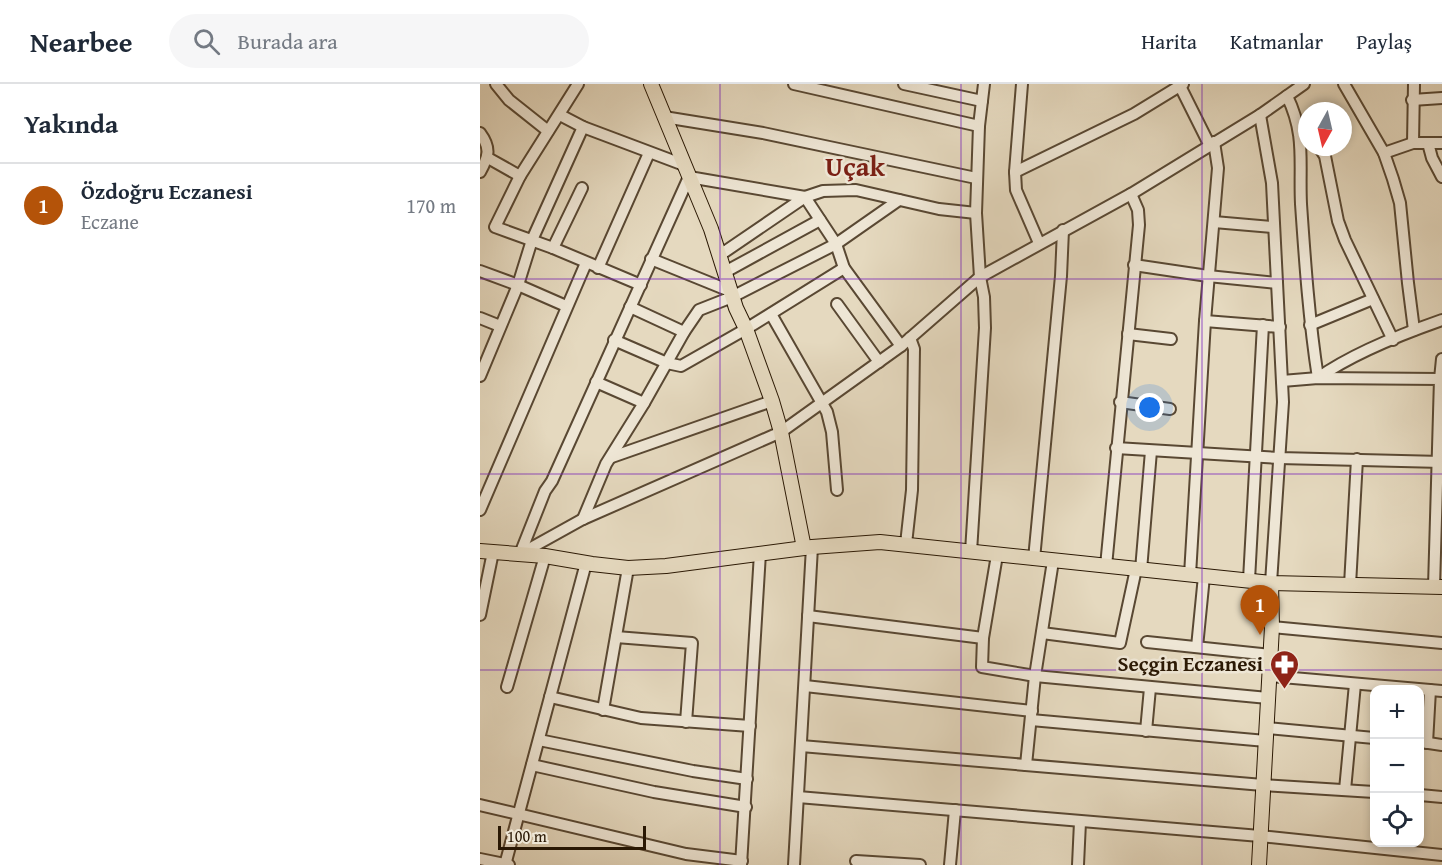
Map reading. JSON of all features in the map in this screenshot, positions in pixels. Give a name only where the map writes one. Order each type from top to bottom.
[{"type":"main road","points":[[651,84],[720,255],[731,294],[772,402],[808,547]]},
{"type":"main road","points":[[486,551],[544,556],[628,568],[666,566],[808,547],[869,542],[1271,583],[1438,587]]},
{"type":"main road","points":[[1259,865],[1271,655],[1271,583]]},
{"type":"street","points":[[496,84],[509,100],[548,131]]},
{"type":"street","points":[[578,84],[520,176],[495,227],[553,248],[641,285]]},
{"type":"street","points":[[794,84],[979,126]]},
{"type":"street","points":[[904,84],[982,101]]},
{"type":"street","points":[[971,552],[985,328],[976,213],[979,126],[984,84]]},
{"type":"street","points":[[1022,84],[1015,172],[1016,190],[1039,243]]},
{"type":"street","points":[[1015,172],[1134,114],[1181,84],[1212,143],[1218,168],[1208,276],[1198,454],[1197,647]]},
{"type":"street","points":[[520,554],[582,519],[781,432],[901,346],[980,277],[1131,194],[1260,115],[1304,84]]},
{"type":"street","points":[[1344,84],[1384,153],[1400,203],[1414,330]]},
{"type":"street","points":[[1413,143],[1414,84]]},
{"type":"street","points":[[1287,96],[1298,122]]},
{"type":"street","points":[[1412,100],[1442,98]]},
{"type":"street","points":[[560,115],[686,171],[805,197],[836,244],[844,268],[901,346]]},
{"type":"street","points":[[1260,115],[1272,183],[1282,381],[1271,583]]},
{"type":"street","points":[[664,117],[763,134],[976,178]]},
{"type":"street","points":[[480,376],[483,359],[518,285],[532,240],[583,127]]},
{"type":"street","points":[[480,133],[487,144],[488,158],[480,172]]},
{"type":"street","points":[[1384,153],[1413,143],[1442,142]]},
{"type":"street","points":[[1428,143],[1432,158],[1442,177]]},
{"type":"street","points":[[598,268],[649,153]]},
{"type":"street","points":[[1303,156],[1301,198],[1310,324],[1318,378]]},
{"type":"street","points":[[1325,156],[1338,221],[1345,240],[1394,340]]},
{"type":"street","points":[[488,158],[520,176]]},
{"type":"street","points":[[520,554],[545,491],[552,481],[614,340],[641,285],[686,171]]},
{"type":"street","points":[[553,248],[582,188]]},
{"type":"street","points":[[720,255],[805,197],[822,191],[856,190],[939,209],[976,213]]},
{"type":"street","points":[[1106,566],[1139,217],[1131,194]]},
{"type":"street","points":[[582,519],[606,464],[699,310],[836,244],[899,200]]},
{"type":"street","points":[[725,272],[820,220]]},
{"type":"street","points":[[1214,222],[1273,227]]},
{"type":"street","points":[[1034,559],[1061,276],[1063,230]]},
{"type":"street","points":[[651,259],[731,294]]},
{"type":"street","points":[[480,510],[586,263]]},
{"type":"street","points":[[1134,265],[1277,283]]},
{"type":"street","points":[[614,340],[667,363],[681,366],[771,314],[844,268]]},
{"type":"street","points":[[480,272],[518,285],[566,306]]},
{"type":"street","points":[[1310,324],[1373,300]]},
{"type":"street","points":[[837,304],[879,362]]},
{"type":"street","points":[[630,307],[684,332]]},
{"type":"street","points":[[771,314],[830,422],[837,490]]},
{"type":"street","points":[[480,318],[500,326]]},
{"type":"street","points":[[1318,378],[1330,369],[1414,330],[1442,320]]},
{"type":"street","points":[[1205,321],[1280,327]]},
{"type":"street","points":[[1249,580],[1263,325]]},
{"type":"street","points":[[1128,334],[1171,339]]},
{"type":"street","points":[[906,544],[912,490],[914,349],[910,338]]},
{"type":"street","points":[[1438,587],[1442,359]]},
{"type":"street","points":[[1282,381],[1318,378],[1440,379]]},
{"type":"street","points":[[596,382],[644,403]]},
{"type":"street","points":[[612,457],[772,402]]},
{"type":"street","points":[[1120,402],[1170,409]]},
{"type":"street","points":[[1116,448],[1279,458],[1440,462]]},
{"type":"street","points":[[1042,633],[1120,643],[1138,569],[1151,451]]},
{"type":"street","points":[[1350,585],[1357,459]]},
{"type":"street","points":[[794,865],[808,616],[808,547]]},
{"type":"street","points":[[480,615],[486,551]]},
{"type":"street","points":[[480,805],[686,854],[741,863],[760,554]]},
{"type":"street","points":[[997,555],[983,638],[982,667],[1035,676],[1268,698]]},
{"type":"street","points":[[507,687],[544,556]]},
{"type":"street","points":[[1026,765],[1035,676],[1053,561]]},
{"type":"street","points":[[480,858],[507,865],[586,563]]},
{"type":"street","points":[[603,710],[628,568]]},
{"type":"street","points":[[808,616],[983,638]]},
{"type":"street","points":[[1272,627],[1442,644]]},
{"type":"street","points":[[616,637],[692,643],[686,722]]},
{"type":"street","points":[[1147,642],[1271,655]]},
{"type":"street","points":[[1270,676],[1442,691]]},
{"type":"street","points":[[1345,790],[1355,684]]},
{"type":"street","points":[[804,686],[1146,731],[1370,738]]},
{"type":"street","points":[[1146,731],[1150,688]]},
{"type":"street","points":[[1423,739],[1430,690]]},
{"type":"street","points":[[550,697],[641,718],[750,726]]},
{"type":"street","points":[[539,740],[693,771],[747,779]]},
{"type":"street","points":[[1424,742],[1442,745]]},
{"type":"street","points":[[801,746],[1263,785],[1370,792]]},
{"type":"street","points":[[532,765],[654,792],[746,807]]},
{"type":"street","points":[[1424,795],[1442,797]]},
{"type":"street","points":[[798,797],[1260,836],[1442,855]]},
{"type":"street","points":[[950,865],[955,810]]},
{"type":"street","points":[[1078,865],[1080,822]]},
{"type":"street","points":[[856,861],[920,865]]},
{"type":"place","name":"Özdoğru Eczanesi","points":[[1260,635]]},
{"type":"place","name":"Seçgin Eczanesi","points":[[1284,690]]},
{"type":"district","name":"Uçak","points":[[855,167]]}]
